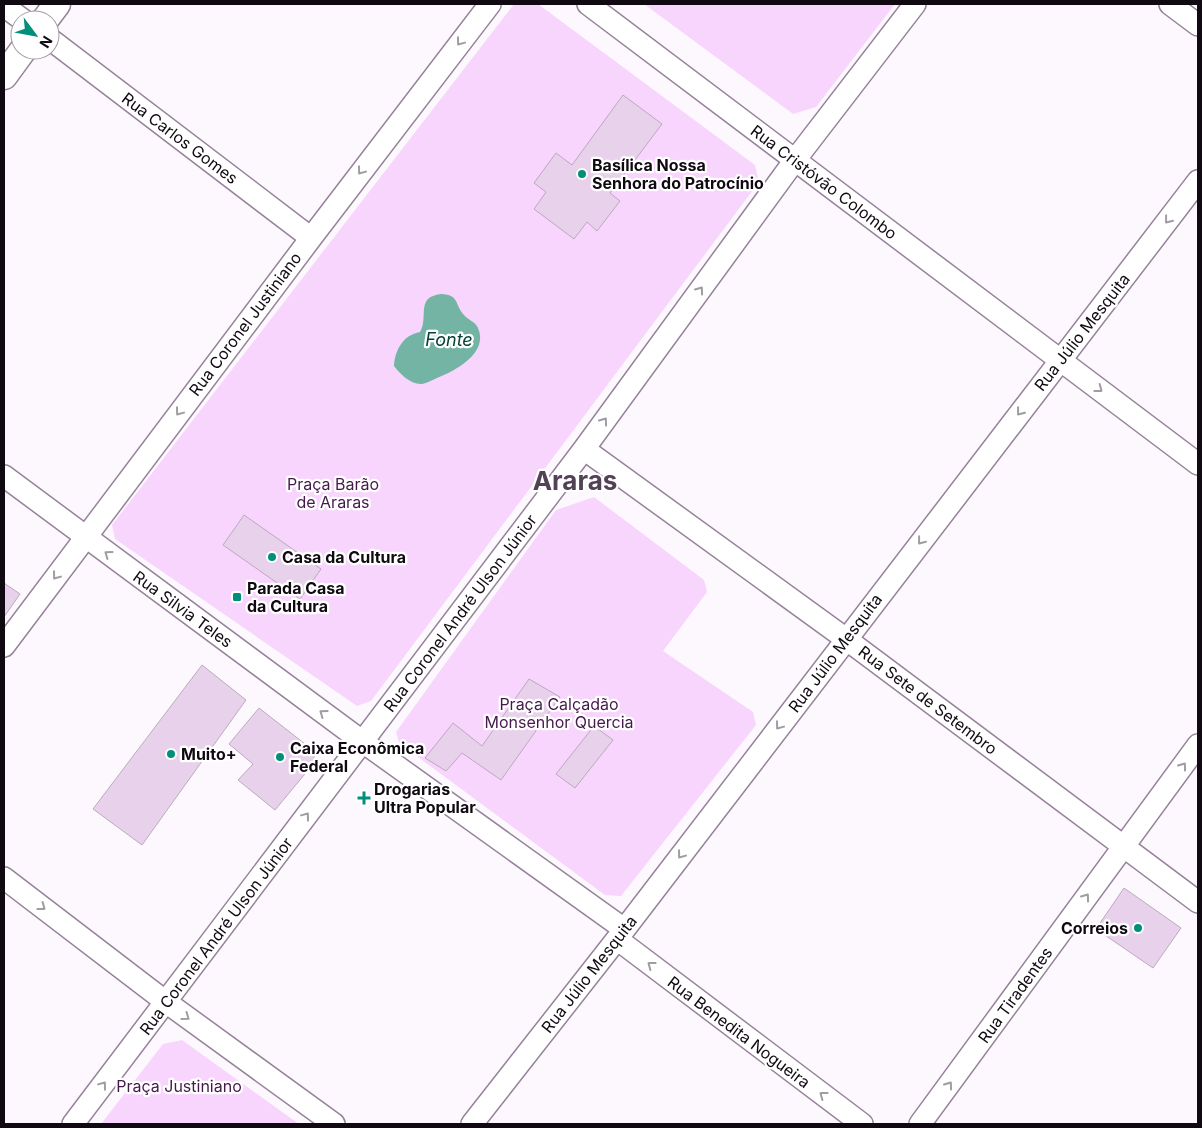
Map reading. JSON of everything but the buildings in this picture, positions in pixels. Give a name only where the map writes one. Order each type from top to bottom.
[{"type":"street","name":"Rua Coronel Justiniano","points":[[4,646],[85,536],[490,4]]},
{"type":"street","name":"Rua Cristóvão Colombo","points":[[588,4],[1198,464]]},
{"type":"street","name":"Rua Coronel André Ulson Júnior","points":[[73,1124],[584,449],[795,160],[915,4]]},
{"type":"street","points":[[1170,4],[1198,25]]},
{"type":"street","name":"Rua Carlos Gomes","points":[[60,47],[311,238]]},
{"type":"street","points":[[4,76],[16,60]]},
{"type":"street","name":"Rua Júlio Mesquita","points":[[472,1124],[1198,181]]},
{"type":"street","name":"Rua Sete de Setembro","points":[[584,449],[846,639],[1198,902]]},
{"type":"street","name":"Rua Silvia Teles","points":[[4,476],[363,742]]},
{"type":"street","name":"Rua Benedita Nogueira","points":[[363,742],[620,934],[862,1124]]},
{"type":"street","name":"Rua Tiradentes","points":[[920,1124],[1198,745]]},
{"type":"street","points":[[4,878],[166,1002],[334,1124]]},
{"type":"green space","name":"Praça Barão de Araras","points":[[514,4],[538,4],[755,165],[759,182],[371,701],[357,706],[115,539],[112,525]]},
{"type":"green space","points":[[644,4],[895,4],[816,107],[793,114]]},
{"type":"green space","name":"Praça Calçadão Monsenhor Quercia","points":[[594,497],[704,580],[707,592],[663,651],[753,712],[756,725],[621,896],[605,895],[399,743],[396,732],[556,510]]},
{"type":"green space","name":"Praça Justiniano","points":[[182,1040],[299,1124],[101,1124],[163,1044]]},
{"type":"water","name":"Fonte","points":[[441,294],[454,298],[464,315],[477,326],[480,337],[479,345],[475,353],[468,360],[453,371],[424,384],[414,383],[394,366],[396,354],[401,344],[409,336],[420,332],[425,303],[428,299]]},
{"type":"place","name":"Basílica Nossa Senhora do Patrocínio","points":[[582,174]]},
{"type":"place","name":"Casa da Cultura","points":[[272,557]]},
{"type":"place","name":"Parada Casa da Cultura","points":[[237,597]]},
{"type":"place","name":"Muito+","points":[[171,754]]},
{"type":"place","name":"Caixa Econômica Federal","points":[[280,757]]},
{"type":"place","name":"Drogarias Ultra Popular","points":[[364,798]]},
{"type":"place","name":"Correios","points":[[1138,928]]},
{"type":"district","name":"Araras","points":[[575,481]]}]
